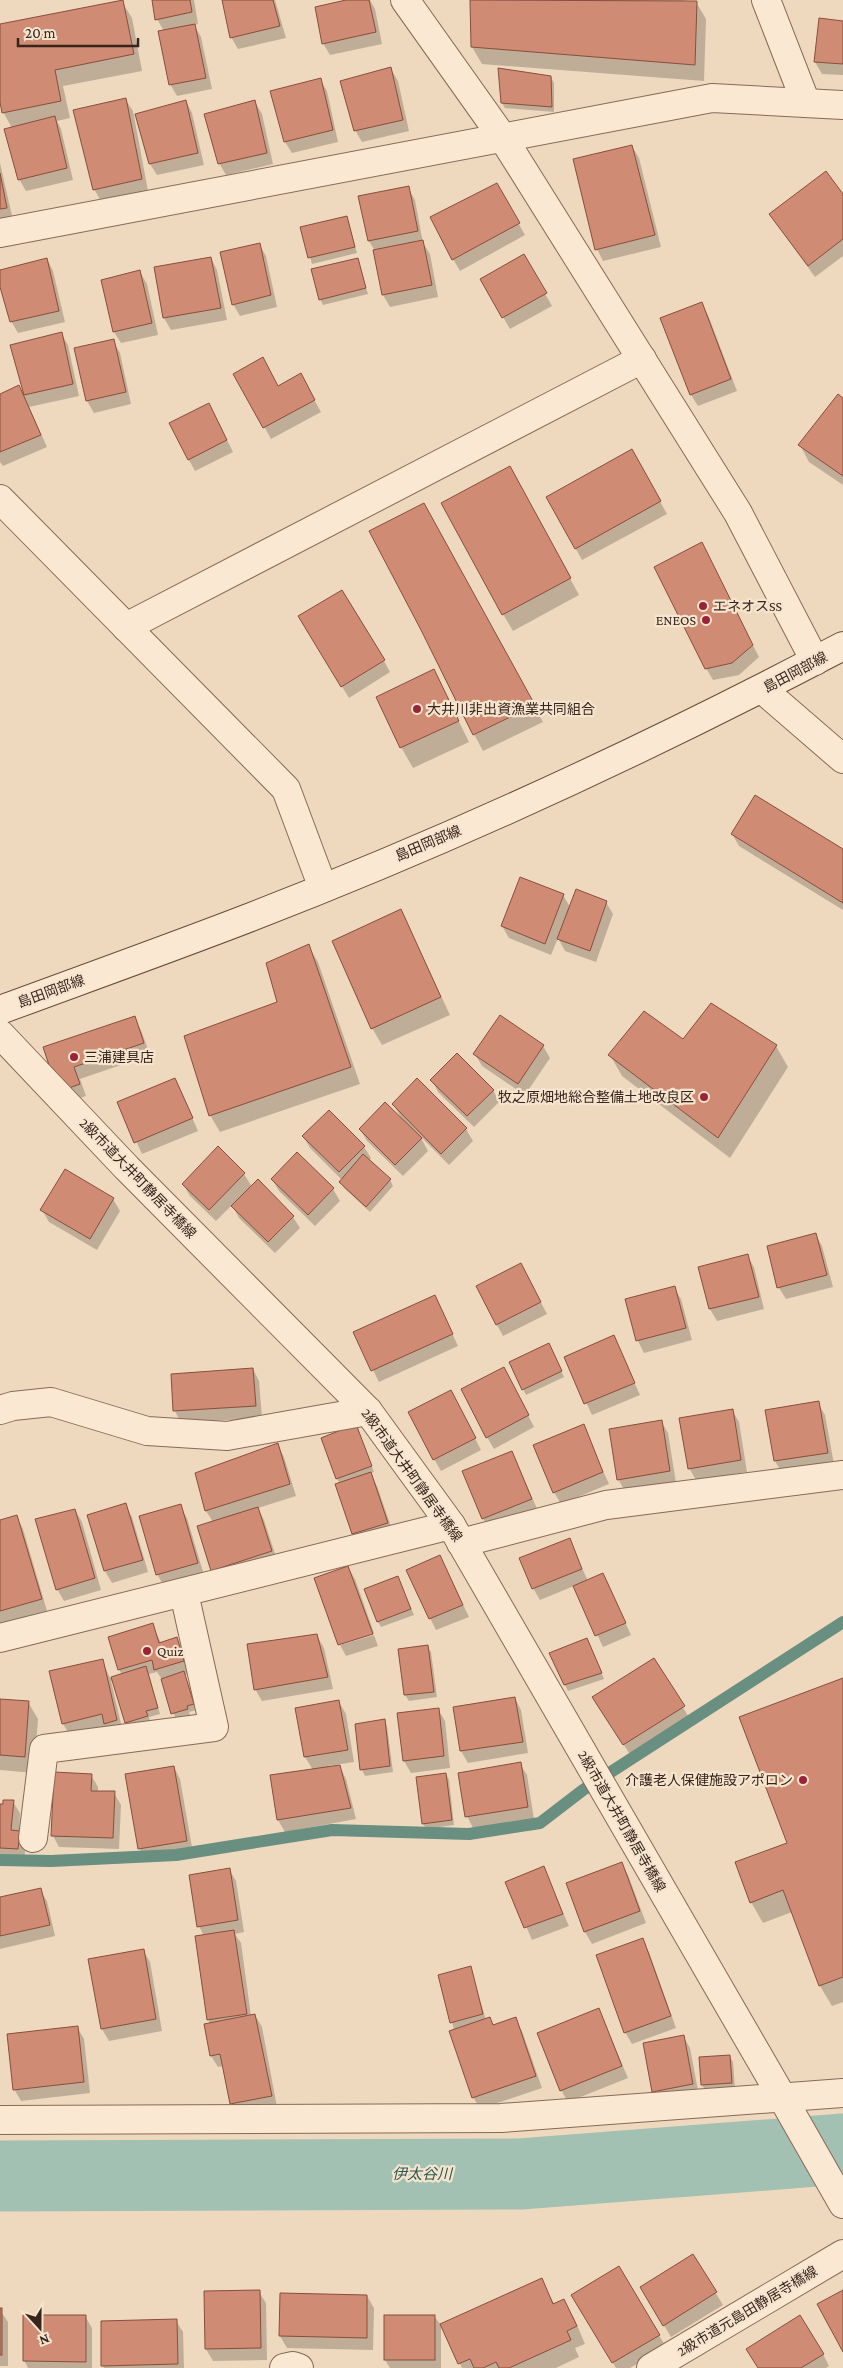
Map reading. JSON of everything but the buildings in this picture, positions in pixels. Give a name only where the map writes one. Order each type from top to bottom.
[{"type":"street","points":[[405,0],[504,138],[738,513],[815,661]]},
{"type":"street","points":[[766,0],[806,103]]},
{"type":"street","points":[[0,233],[712,98],[843,104]]},
{"type":"street","points":[[126,627],[642,359]]},
{"type":"street","points":[[0,499],[286,789],[323,888]]},
{"type":"street","name":"島田岡部線","points":[[0,1010],[241,921],[538,796],[762,689],[843,646]]},
{"type":"street","points":[[762,689],[843,759]]},
{"type":"street","name":"2級市道大井町静居寺橋線","points":[[0,1034],[127,1168],[368,1411],[456,1534],[843,2204]]},
{"type":"street","points":[[0,1410],[12,1406],[51,1402],[147,1431],[227,1436],[368,1411]]},
{"type":"street","points":[[0,1638],[184,1593],[456,1534],[606,1505],[843,1475]]},
{"type":"street","points":[[34,1838],[44,1749],[214,1727],[184,1593]]},
{"type":"street","points":[[0,2120],[501,2118],[787,2105],[843,2093]]},
{"type":"street","name":"2級市道元島田静居寺橋線","points":[[650,2368],[843,2254]]},
{"type":"street","points":[[284,2368],[294,2366],[299,2368]]},
{"type":"waterway","points":[[0,1860],[51,1861],[176,1855],[332,1830],[469,1834],[540,1823],[583,1790],[843,1622]]},
{"type":"waterway","name":"伊太谷川","points":[[0,2176],[520,2174],[843,2149]]},
{"type":"place","name":"エネオスSS","points":[[703,606]]},
{"type":"place","name":"ENEOS","points":[[706,620]]},
{"type":"place","name":"大井川非出資漁業共同組合","points":[[417,709]]},
{"type":"place","name":"三浦建具店","points":[[74,1057]]},
{"type":"place","name":"牧之原畑地総合整備土地改良区","points":[[704,1097]]},
{"type":"place","name":"Quiz","points":[[147,1651]]},
{"type":"place","name":"介護老人保健施設アポロン","points":[[803,1780]]}]
